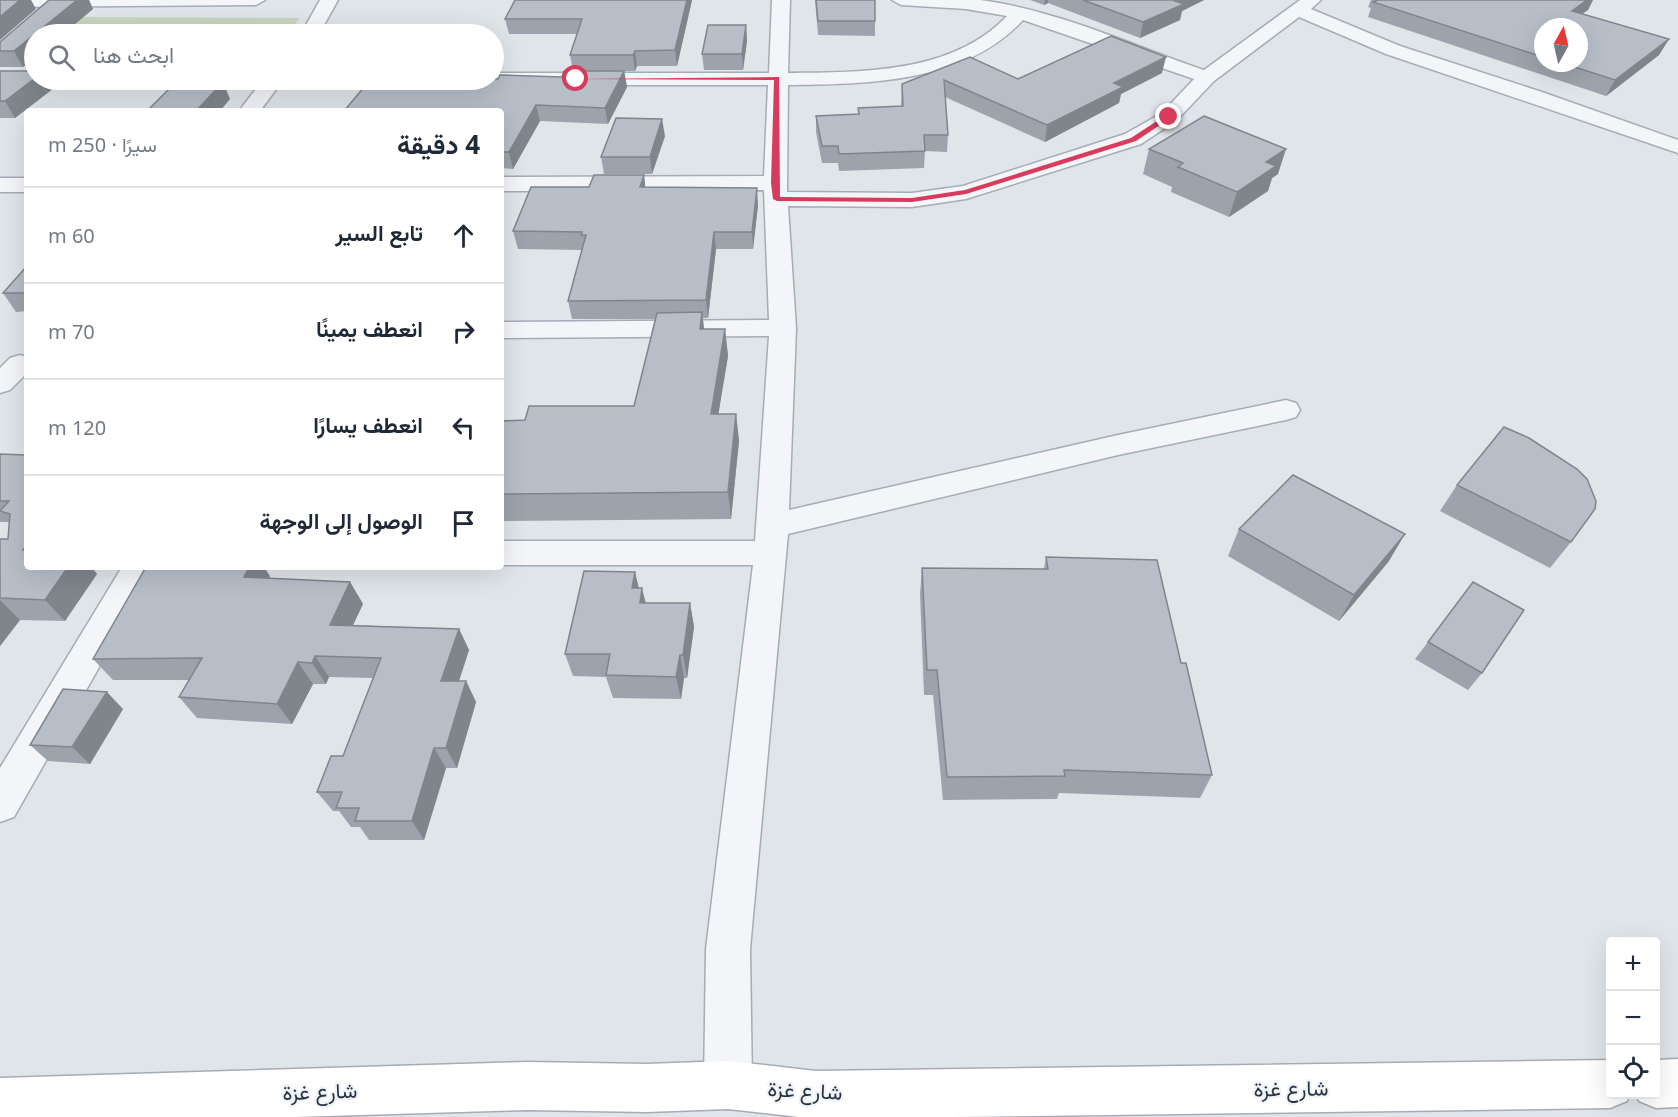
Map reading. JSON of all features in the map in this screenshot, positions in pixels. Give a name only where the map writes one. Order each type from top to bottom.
[{"type":"main road","points":[[1660,1084],[1678,1083]]},
{"type":"main road","name":"شارع غزة","points":[[0,1102],[528,1086],[647,1088],[728,1085],[816,1106],[1606,1084]]},
{"type":"street","points":[[0,2],[256,0]]},
{"type":"street","points":[[316,24],[329,0]]},
{"type":"street","points":[[728,1085],[728,949],[772,539],[783,328],[776,191],[777,79],[781,0]]},
{"type":"street","points":[[901,0],[956,2],[991,7],[1085,32],[1143,56],[1207,77]]},
{"type":"street","points":[[42,16],[60,1]]},
{"type":"street","points":[[504,184],[776,191],[912,200],[966,192],[1133,139],[1169,117],[1207,77],[1268,29],[1306,5],[1393,50],[1532,95],[1678,147]]},
{"type":"street","points":[[504,79],[777,79],[876,74],[930,66],[978,47],[1006,30],[1018,15]]},
{"type":"street","points":[[251,108],[265,90]]},
{"type":"street","points":[[0,185],[24,185]]},
{"type":"street","points":[[504,330],[783,328]]},
{"type":"street","points":[[0,384],[16,363]]},
{"type":"street","points":[[504,553],[772,539],[1118,445],[1286,410]]},
{"type":"street","points":[[0,804],[137,570]]},
{"type":"green space","points":[[57,17],[300,18],[295,24],[48,24]]},
{"type":"building","points":[[0,0],[20,0],[0,17]]},
{"type":"building","points":[[49,0],[77,0],[47,24],[24,24],[24,43],[14,51],[0,51],[0,42]]},
{"type":"building","points":[[515,0],[687,0],[675,50],[635,51],[633,55],[570,55],[582,19],[505,19]]},
{"type":"building","points":[[816,0],[875,0],[875,21],[818,21]]},
{"type":"building","points":[[1083,0],[1178,0],[1175,1],[1184,4],[1143,22]]},
{"type":"building","points":[[1378,0],[1587,0],[1572,11],[1669,39],[1615,80],[1588,71],[1588,18],[1534,18],[1534,54],[1373,2]]},
{"type":"building","points":[[708,25],[746,25],[742,54],[702,54]]},
{"type":"building","points":[[1111,36],[1166,57],[1114,83],[1123,87],[1047,125],[944,80],[948,135],[924,135],[925,151],[839,154],[838,146],[822,146],[816,116],[859,114],[858,108],[903,106],[902,84],[970,57],[1018,79]]},
{"type":"building","points":[[0,71],[24,71],[24,87],[5,101],[0,101]]},
{"type":"building","points":[[564,71],[624,71],[605,108],[536,105],[509,152],[504,152],[504,108],[347,108],[362,90],[504,90],[504,75],[562,77]]},
{"type":"building","points":[[168,90],[216,90],[199,108],[150,108]]},
{"type":"building","points":[[1204,116],[1286,149],[1266,162],[1276,166],[1237,192],[1178,167],[1183,163],[1149,149]]},
{"type":"building","points":[[616,118],[662,119],[650,157],[601,157]]},
{"type":"building","points":[[594,175],[644,175],[640,187],[757,188],[752,232],[714,232],[706,300],[568,301],[586,235],[581,235],[582,232],[513,231],[531,187],[589,187]]},
{"type":"building","points":[[24,269],[24,293],[3,293]]},
{"type":"building","points":[[702,312],[700,329],[725,329],[711,414],[736,414],[728,492],[504,494],[504,421],[525,420],[529,406],[634,406],[657,313]]},
{"type":"building","points":[[1504,427],[1529,438],[1577,469],[1587,479],[1596,501],[1595,509],[1571,542],[1457,485]]},
{"type":"building","points":[[0,454],[24,455],[24,570],[66,570],[45,600],[0,598],[0,539],[8,539],[10,514],[0,511],[9,501],[0,501]]},
{"type":"building","points":[[1293,475],[1405,534],[1354,595],[1239,529]]},
{"type":"building","points":[[1046,557],[1157,560],[1181,663],[1186,663],[1212,775],[1064,770],[1065,776],[947,777],[937,670],[927,670],[922,568],[1048,569]]},
{"type":"building","points":[[144,570],[248,570],[244,577],[350,582],[330,625],[459,629],[441,681],[466,681],[446,748],[434,748],[412,821],[355,821],[359,808],[336,808],[342,792],[317,792],[331,756],[343,756],[381,658],[315,656],[312,663],[298,662],[277,704],[179,697],[202,658],[93,659]]},
{"type":"building","points":[[584,571],[635,572],[632,588],[642,588],[640,603],[690,603],[683,655],[680,655],[676,677],[606,675],[610,654],[565,654]]},
{"type":"building","points":[[1473,582],[1524,610],[1482,673],[1428,642]]},
{"type":"building","points":[[63,689],[107,692],[72,747],[30,745]]},
{"type":"route","points":[[576,79],[777,79],[774,183],[777,199],[912,200],[966,192],[1133,139],[1169,117]]}]
